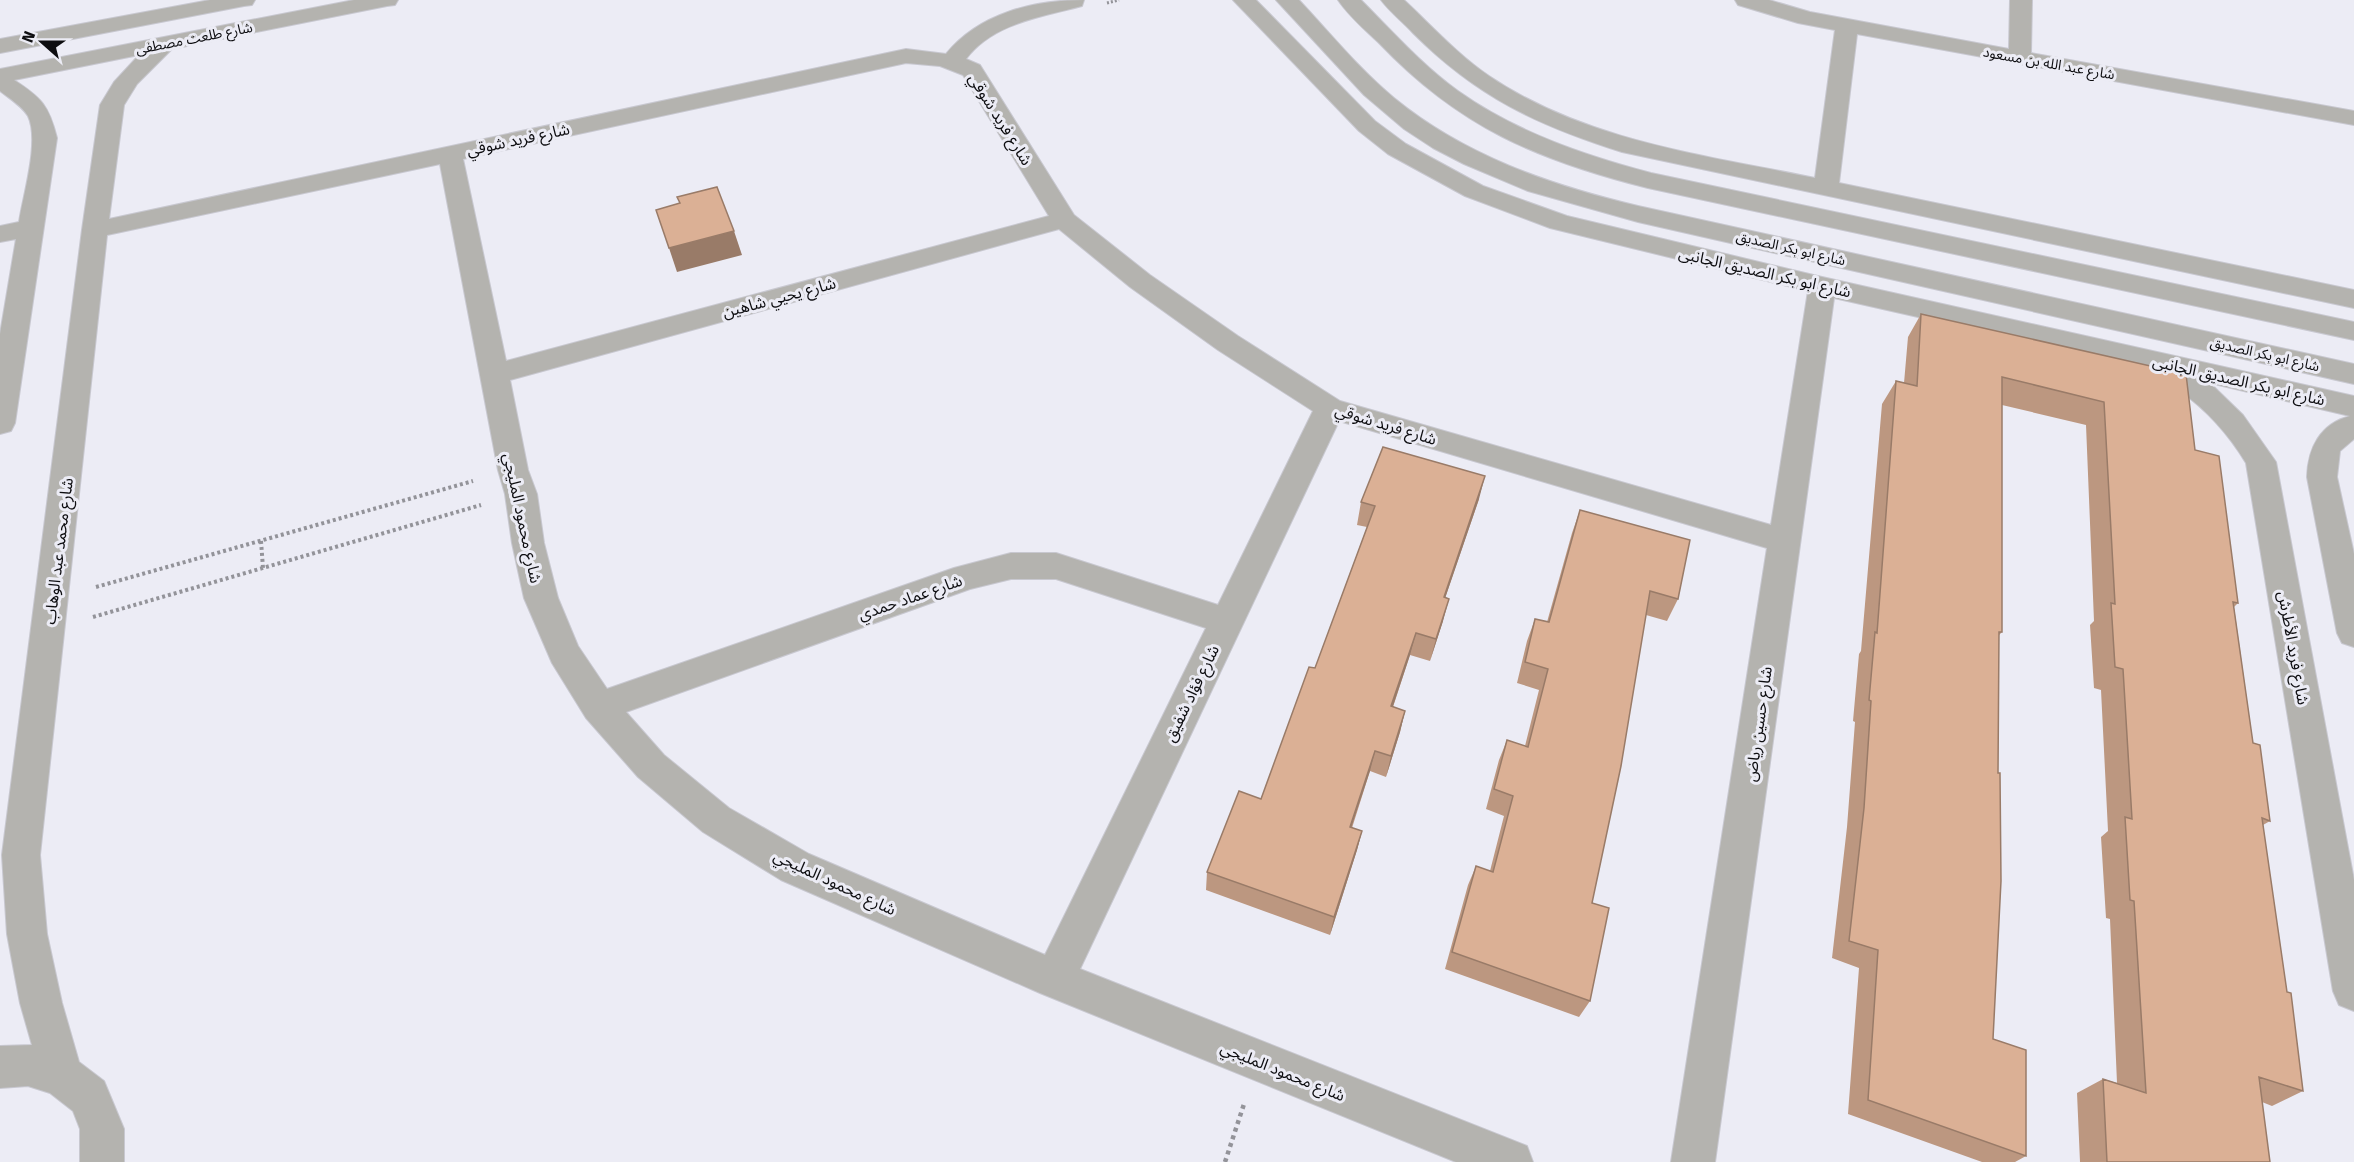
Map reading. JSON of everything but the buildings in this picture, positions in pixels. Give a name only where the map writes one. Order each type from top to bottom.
[{"type":"street","name":"شارع طلعت مصطفى","points":[[0,46],[244,0]]},
{"type":"street","name":"شارع طلعت مصطفى","points":[[0,76],[387,0]]},
{"type":"street","name":"شارع ابو بكر الصديق الجانبى","points":[[1244,0],[1367,126],[1397,149],[1474,192],[1559,222],[1822,286],[2354,406]]},
{"type":"street","name":"شارع ابو بكر الصديق","points":[[1287,0],[1386,102],[1434,137],[1494,169],[1538,186],[1587,202],[1638,214],[2354,374]]},
{"type":"street","points":[[1349,0],[1424,75],[1452,98],[1485,119],[1524,139],[1604,168],[1648,180],[2354,331]]},
{"type":"street","points":[[1392,0],[1482,82],[1524,107],[1574,129],[1631,147],[2354,299]]},
{"type":"street","name":"شارع عبد الله بن مسعود","points":[[1746,0],[1806,18],[1847,26],[2354,118]]},
{"type":"street","points":[[2020,57],[2021,0]]},
{"type":"street","points":[[952,60],[962,45],[977,33],[997,23],[1074,1]]},
{"type":"street","points":[[1826,188],[1847,26]]},
{"type":"street","name":"شارع محمد عبد الوهاب","points":[[62,1075],[41,1004],[27,934],[21,855],[95,230],[112,105],[130,76],[165,44]]},
{"type":"street","name":"شارع فريد شوقي","points":[[95,230],[906,56],[931,56],[952,60],[972,70],[1064,220],[1140,281],[1228,344],[1330,408],[1785,541]]},
{"type":"street","points":[[0,81],[21,95],[39,114],[45,138],[0,423]]},
{"type":"street","name":"شارع محمود المليجي","points":[[450,154],[541,598],[564,653],[599,707],[651,766],[716,820],[795,867],[1054,979],[1511,1162]]},
{"type":"street","name":"شارع يحيي شاهين","points":[[494,374],[1064,220]]},
{"type":"street","points":[[0,234],[30,228]]},
{"type":"street","name":"شارع حسين رياض","points":[[1693,1162],[1822,286]]},
{"type":"street","name":"شارع فريد الأطرش","points":[[2145,358],[2184,379],[2218,405],[2244,433],[2261,462],[2354,992]]},
{"type":"street","name":"شارع فؤاد شفيق","points":[[1054,979],[1225,621],[1330,408]]},
{"type":"street","points":[[2354,425],[2334,436],[2322,454],[2322,477],[2354,633]]},
{"type":"street","name":"شارع عماد حمدي","points":[[599,707],[966,577],[1011,566],[1056,566],[1225,621]]},
{"type":"street","points":[[0,1067],[28,1065],[62,1075],[89,1096],[110,1151]]},
{"type":"path","points":[[50,614],[261,542],[517,482]]},
{"type":"path","points":[[50,614],[263,568],[517,482]]},
{"type":"path","points":[[261,542],[263,568]]},
{"type":"path","points":[[1225,1162],[1259,1061]]}]
